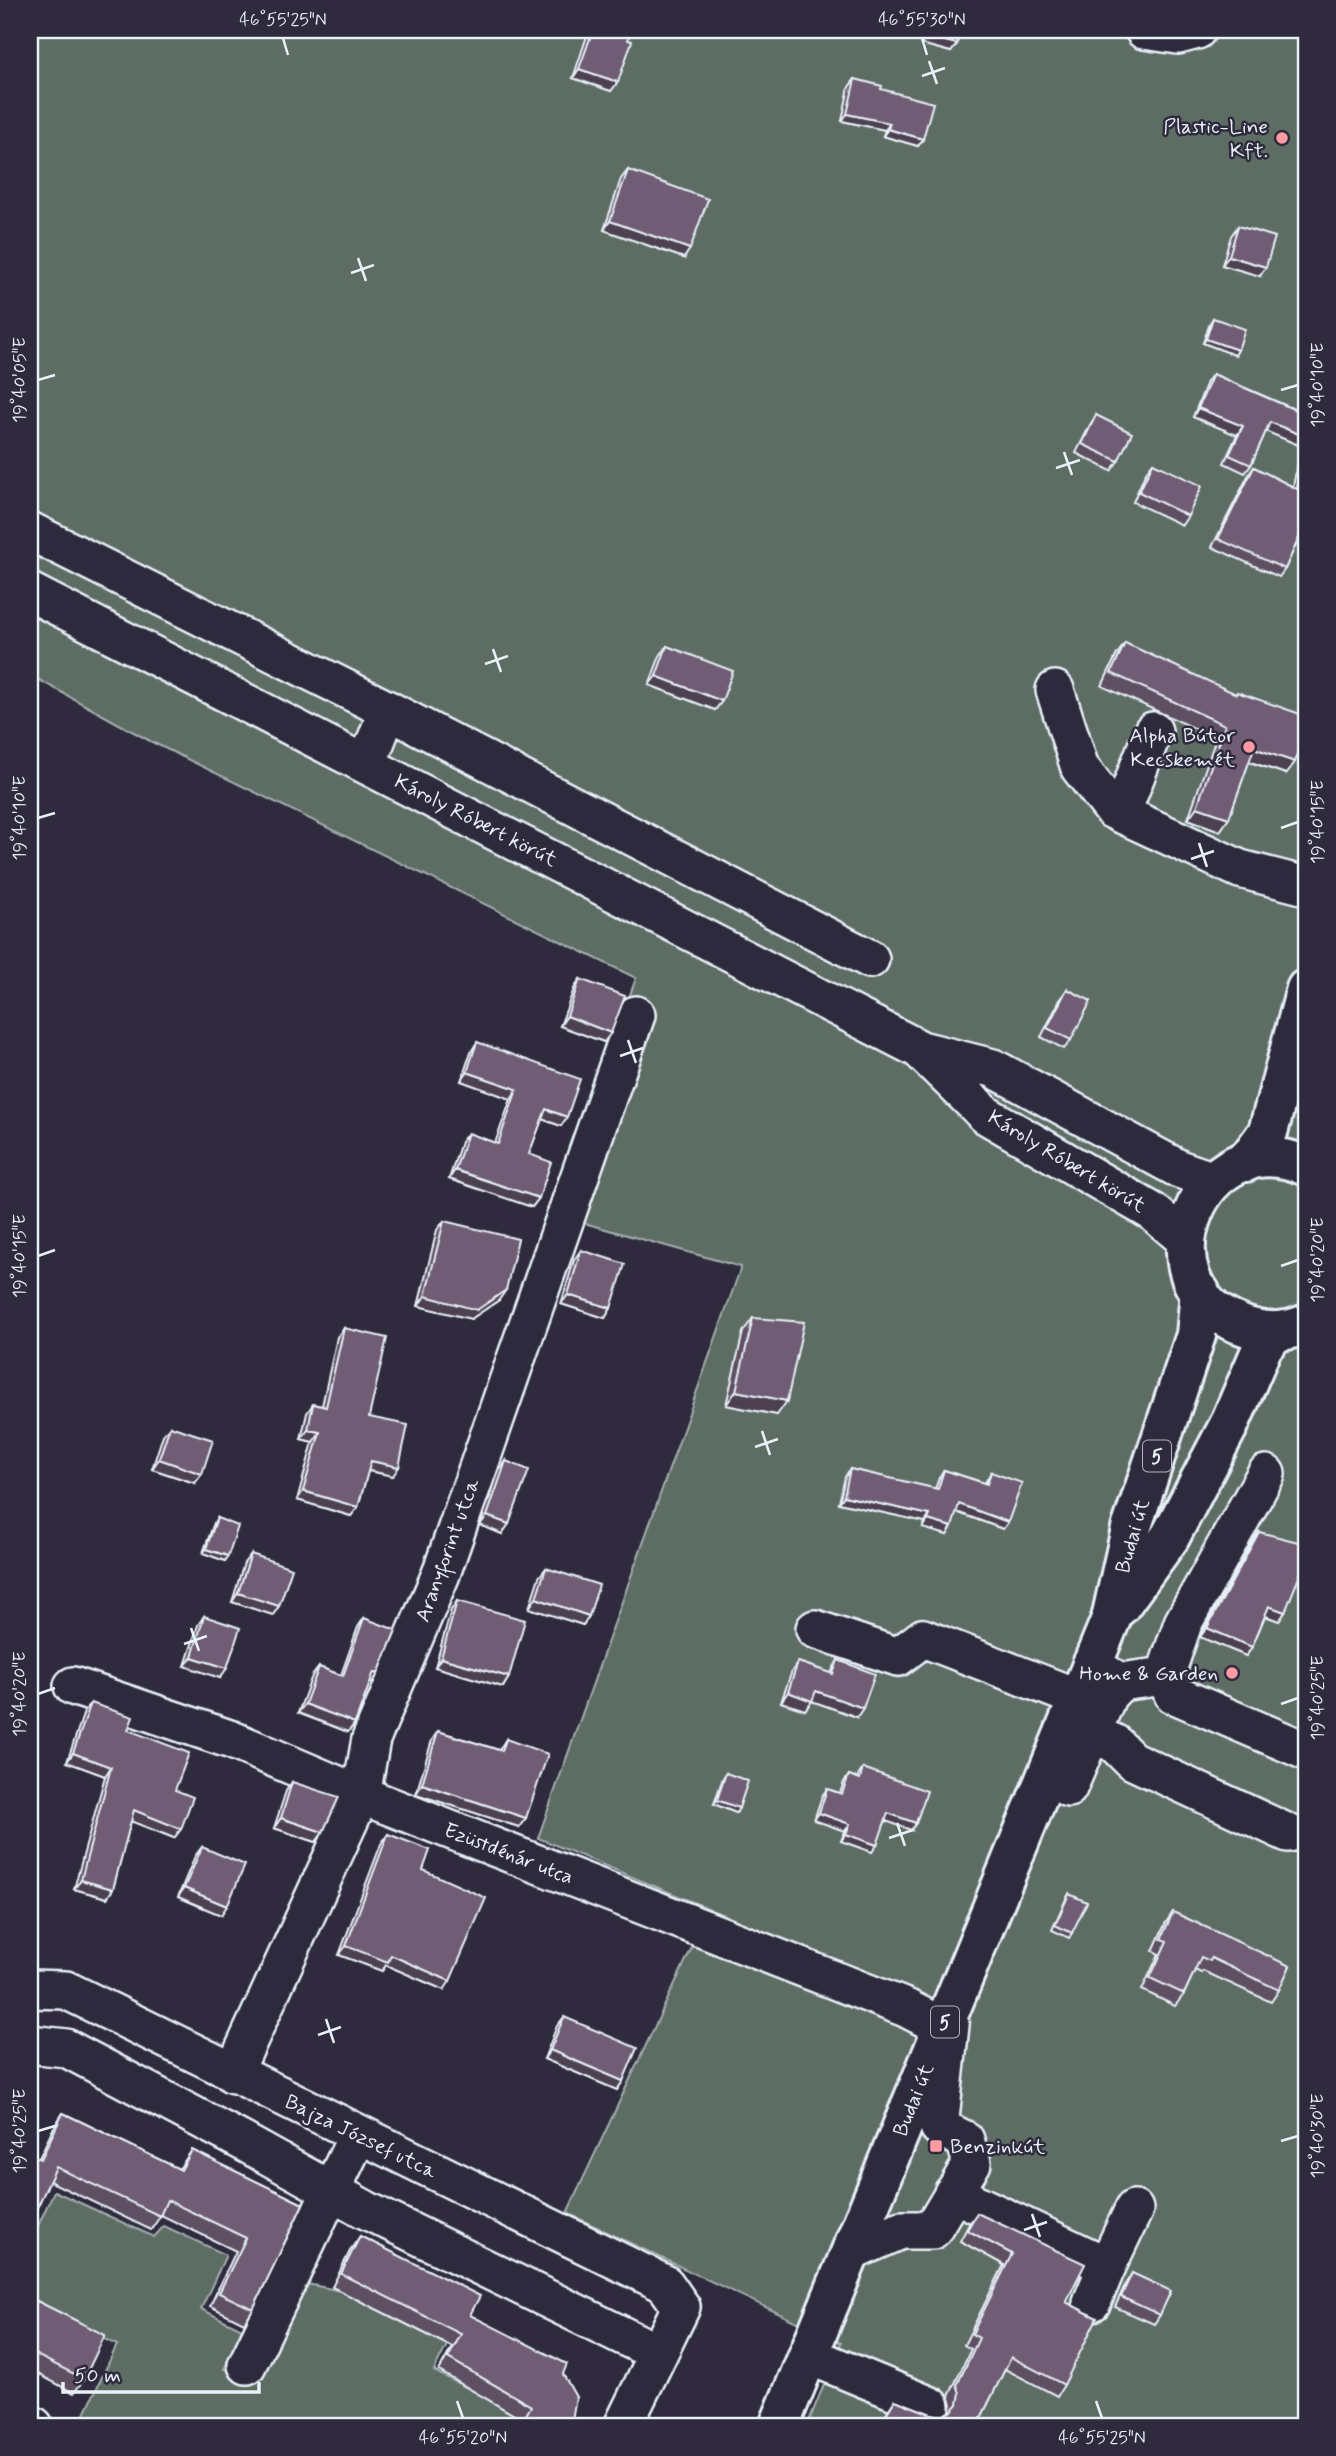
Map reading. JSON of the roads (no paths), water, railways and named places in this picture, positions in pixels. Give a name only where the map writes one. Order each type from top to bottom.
[{"type":"main road","name":"5","points":[[1292,1328],[1262,1331],[1233,1322],[1214,1310],[1200,1293],[1188,1267],[1185,1239],[1189,1217],[1199,1198],[1268,1132],[1306,989]]},
{"type":"main road","points":[[1230,1171],[1263,1158],[1281,1159],[1306,1166]]},
{"type":"main road","name":"Budai út","points":[[779,2426],[948,2015],[1090,1701],[1131,1529],[1196,1335],[1200,1293]]},
{"type":"main road","name":"Budai út","points":[[1111,1619],[1170,1537],[1229,1425],[1263,1346],[1292,1328]]},
{"type":"street","points":[[1144,30],[1178,35],[1196,30]]},
{"type":"street","points":[[30,531],[388,710],[870,959]]},
{"type":"street","name":"Károly Róbert körút","points":[[30,592],[921,1050],[993,1068],[1169,1164],[1230,1171]]},
{"type":"street","points":[[1055,690],[1080,768],[1113,810],[1240,869],[1306,886]]},
{"type":"street","points":[[367,764],[388,710]]},
{"type":"street","points":[[1121,814],[1153,731]]},
{"type":"street","name":"Aranyforint utca","points":[[233,2074],[361,1795],[371,1739],[441,1574],[636,1015]]},
{"type":"street","name":"Károly Róbert körút","points":[[921,1050],[986,1115],[1153,1212],[1185,1239]]},
{"type":"street","points":[[1266,1474],[1183,1623],[1165,1675],[1173,1694],[1306,1751]]},
{"type":"street","points":[[815,1629],[898,1657],[923,1638],[1090,1701],[1114,1743],[1131,1760],[1288,1833]]},
{"type":"street","points":[[1090,1701],[1165,1675]]},
{"type":"street","name":"Ezüstdénár utca","points":[[73,1686],[232,1740],[361,1795],[906,2008],[948,2015]]},
{"type":"street","points":[[1069,1788],[1090,1701]]},
{"type":"street","name":"Bajza József utca","points":[[30,1989],[66,1990],[665,2284],[681,2307],[658,2353]]},
{"type":"street","points":[[853,2251],[901,2230],[932,2230],[972,2163],[965,2140],[939,2126],[948,2015]]},
{"type":"street","points":[[30,2044],[66,2048],[330,2191],[658,2353],[623,2426]]},
{"type":"street","points":[[247,2365],[358,2135]]},
{"type":"street","points":[[953,2193],[1107,2266]]},
{"type":"street","points":[[1092,2302],[1134,2209]]},
{"type":"street","points":[[808,2355],[931,2406]]},
{"type":"place","name":"Plastic-Line Kft.","points":[[1282,138]]},
{"type":"place","name":"Alpha Bútor Kecskemét","points":[[1249,747]]},
{"type":"place","name":"Home & Garden","points":[[1232,1673]]},
{"type":"place","name":"Benzinkút","points":[[936,2146]]}]
